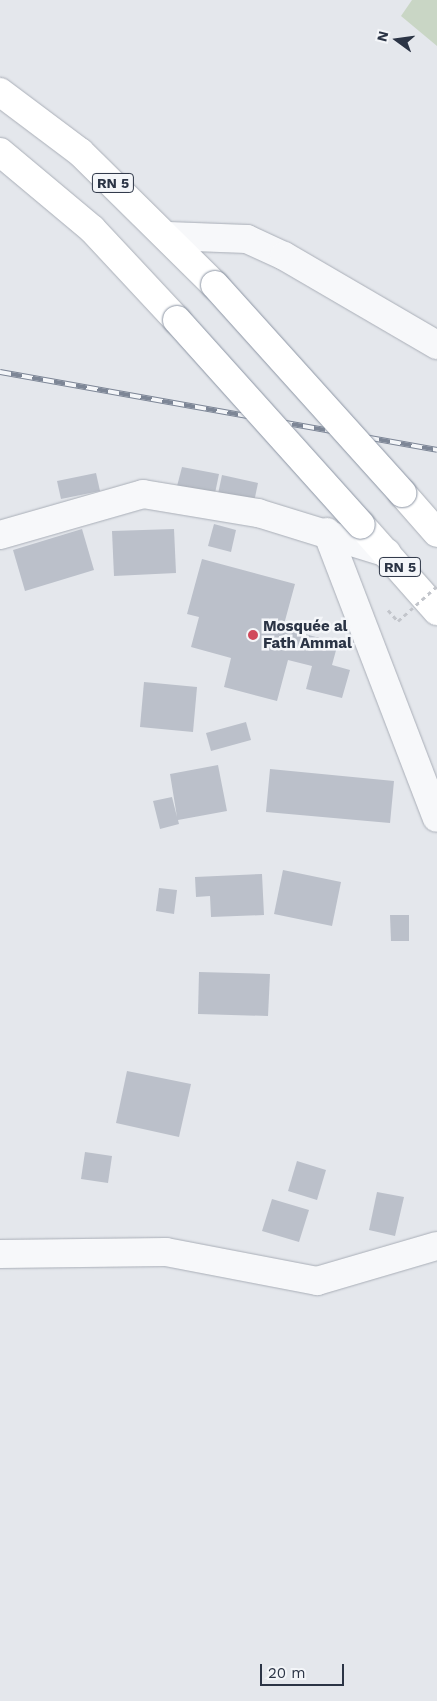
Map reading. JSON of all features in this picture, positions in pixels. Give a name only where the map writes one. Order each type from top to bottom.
[{"type":"highway","name":"RN 5","points":[[0,92],[80,152],[168,236],[215,285],[437,533]]},
{"type":"highway","name":"RN 5","points":[[0,152],[92,229],[178,320],[388,553],[437,611]]},
{"type":"street","points":[[168,236],[247,239],[284,256],[437,345]]},
{"type":"street","points":[[0,535],[143,494],[258,514],[327,532],[388,553]]},
{"type":"street","points":[[327,532],[437,818]]},
{"type":"street","points":[[0,1254],[166,1252],[317,1281],[437,1246]]},
{"type":"path","points":[[398,621],[437,586]]},
{"type":"green space","points":[[412,0],[437,0],[437,46],[401,16]]},
{"type":"building","points":[[182,467],[219,474],[214,498],[176,490]]},
{"type":"building","points":[[96,473],[100,491],[61,499],[57,481]]},
{"type":"building","points":[[222,475],[258,483],[254,502],[218,494]]},
{"type":"building","points":[[214,524],[236,530],[231,552],[208,546]]},
{"type":"building","points":[[82,529],[94,570],[25,591],[13,550]]},
{"type":"building","points":[[174,529],[176,573],[114,576],[112,531]]},
{"type":"building","name":"Mosquée al Fath Ammal","points":[[202,559],[295,584],[283,628],[338,643],[332,665],[350,670],[342,698],[306,689],[312,666],[288,660],[277,701],[224,687],[231,658],[191,647],[199,617],[187,614]]},
{"type":"building","points":[[144,682],[197,687],[193,732],[140,727]]},
{"type":"building","points":[[246,722],[251,740],[211,751],[206,733]]},
{"type":"building","points":[[218,765],[227,811],[178,820],[179,824],[160,829],[153,801],[172,797],[177,817],[170,774]]},
{"type":"building","points":[[270,769],[394,781],[390,823],[266,812]]},
{"type":"building","points":[[283,870],[341,882],[332,926],[274,914]]},
{"type":"building","points":[[262,874],[264,915],[211,917],[210,896],[196,897],[195,877]]},
{"type":"building","points":[[159,888],[177,890],[174,914],[156,911]]},
{"type":"building","points":[[390,915],[409,915],[409,941],[391,941]]},
{"type":"building","points":[[199,972],[270,974],[268,1016],[198,1014]]},
{"type":"building","points":[[127,1071],[191,1084],[179,1137],[116,1123]]},
{"type":"building","points":[[85,1152],[112,1156],[108,1183],[81,1179]]},
{"type":"building","points":[[297,1161],[326,1170],[317,1200],[288,1191]]},
{"type":"building","points":[[377,1192],[404,1197],[395,1236],[369,1230]]},
{"type":"building","points":[[272,1199],[309,1210],[299,1242],[262,1231]]},
{"type":"railway","points":[[0,372],[437,450]]},
{"type":"place","name":"Mosquée al Fath Ammal","points":[[253,635]]}]
